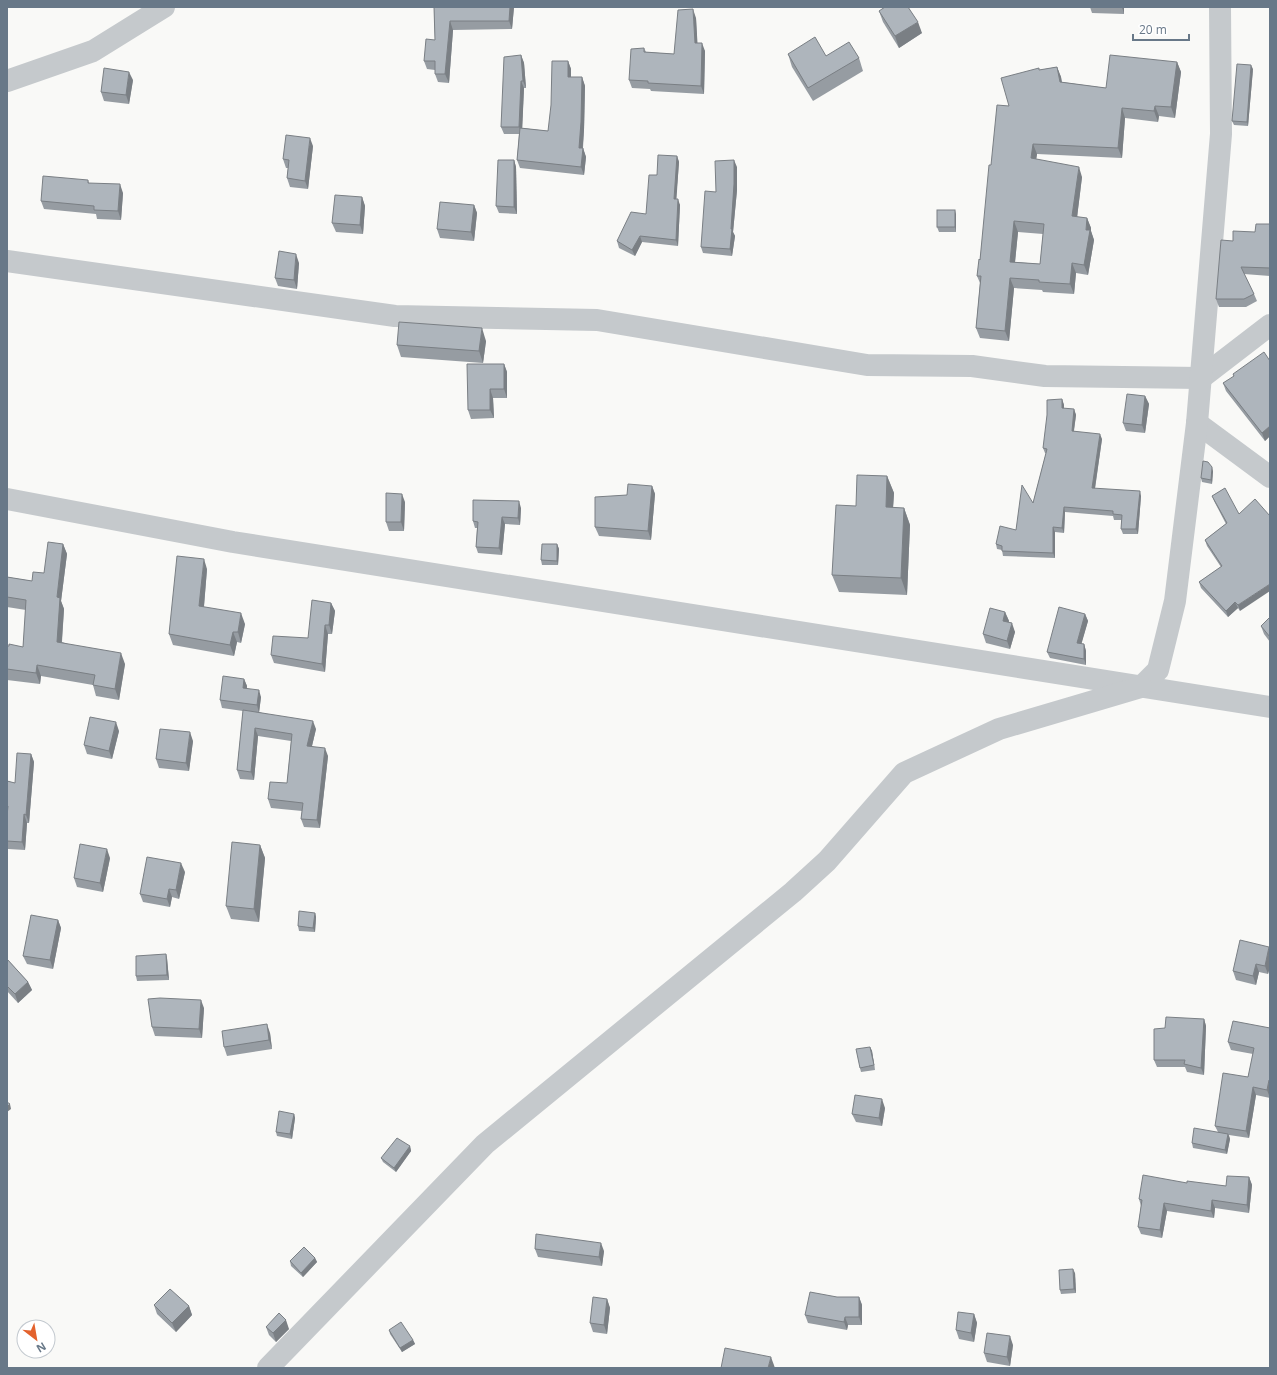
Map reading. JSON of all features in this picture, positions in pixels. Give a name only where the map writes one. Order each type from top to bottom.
[{"type":"street","points":[[7,81],[93,51],[164,7]]},
{"type":"street","points":[[268,1368],[485,1144],[793,892],[827,861],[904,773],[999,729],[1141,687],[1158,670],[1176,601],[1197,423],[1221,134],[1220,7]]},
{"type":"street","points":[[7,261],[395,316],[597,320],[867,365],[972,366],[1045,376],[1201,378],[1270,325]]},
{"type":"street","points":[[1197,423],[1270,477]]},
{"type":"street","points":[[7,499],[233,542],[1270,708]]},
{"type":"building","points":[[434,7],[510,7],[509,21],[450,21],[445,74],[435,74],[435,61],[424,61],[426,39],[435,40]]},
{"type":"building","points":[[885,7],[908,7],[918,22],[895,36],[879,11]]},
{"type":"building","points":[[693,9],[695,43],[702,43],[701,86],[648,83],[648,81],[629,80],[631,49],[644,48],[644,52],[674,54],[678,10]]},
{"type":"building","points":[[815,37],[826,56],[849,42],[859,58],[808,88],[788,54]]},
{"type":"building","points":[[521,55],[523,81],[521,81],[519,127],[501,127],[504,57]]},
{"type":"building","points":[[1110,55],[1177,62],[1171,107],[1155,106],[1154,111],[1122,108],[1118,148],[1033,144],[1031,158],[1079,167],[1072,216],[1087,218],[1086,230],[1090,230],[1084,265],[1072,263],[1070,284],[1010,278],[1005,331],[976,328],[981,276],[977,276],[997,105],[1009,106],[1001,78],[1039,68],[1039,70],[1057,67],[1060,82],[1106,88]],"holes":[[[1014,221],[1044,224],[1040,264],[1010,262]]]},
{"type":"building","points":[[552,61],[568,61],[568,77],[582,77],[579,148],[583,148],[581,167],[517,160],[520,128],[548,131],[551,105]]},
{"type":"building","points":[[1237,64],[1251,65],[1247,122],[1232,121]]},
{"type":"building","points":[[104,68],[129,72],[126,95],[101,92]]},
{"type":"building","points":[[286,135],[310,138],[305,181],[287,178],[289,160],[283,159]]},
{"type":"building","points":[[658,155],[677,156],[674,199],[678,199],[676,240],[640,236],[632,250],[617,241],[631,212],[646,214],[649,175],[657,175]]},
{"type":"building","points":[[498,160],[514,160],[514,207],[496,206]]},
{"type":"building","points":[[734,160],[730,249],[701,247],[705,191],[716,192],[715,161]]},
{"type":"building","points":[[43,176],[88,180],[88,183],[120,184],[118,211],[94,210],[94,206],[41,201]]},
{"type":"building","points":[[335,195],[362,197],[360,225],[332,223]]},
{"type":"building","points":[[440,202],[474,205],[471,232],[437,229]]},
{"type":"building","points":[[937,210],[955,210],[955,227],[937,227]]},
{"type":"building","points":[[1256,224],[1270,224],[1270,268],[1241,267],[1254,294],[1244,299],[1216,299],[1221,240],[1233,241],[1233,231],[1255,232]]},
{"type":"building","points":[[279,251],[296,254],[294,280],[275,278]]},
{"type":"building","points":[[399,322],[482,328],[479,351],[397,345]]},
{"type":"building","points":[[1264,352],[1270,361],[1270,426],[1262,433],[1223,383]]},
{"type":"building","points":[[467,364],[504,364],[504,389],[490,389],[490,410],[468,410]]},
{"type":"building","points":[[1127,394],[1145,396],[1142,425],[1123,423]]},
{"type":"building","points":[[1062,399],[1062,408],[1074,409],[1072,431],[1100,434],[1092,488],[1140,491],[1136,529],[1121,529],[1122,515],[1113,514],[1113,511],[1064,507],[1062,528],[1053,527],[1053,553],[1002,551],[1002,546],[996,544],[1000,526],[1016,530],[1022,485],[1033,503],[1047,449],[1043,448],[1047,415],[1047,400]]},
{"type":"building","points":[[1203,461],[1208,462],[1212,467],[1211,480],[1201,478]]},
{"type":"building","points":[[857,475],[887,476],[886,507],[904,508],[901,578],[832,575],[836,505],[856,506]]},
{"type":"building","points":[[628,484],[652,486],[648,531],[595,527],[595,497],[627,495]]},
{"type":"building","points":[[1225,488],[1239,514],[1255,499],[1270,516],[1270,584],[1238,605],[1235,602],[1226,611],[1199,582],[1222,566],[1205,540],[1227,523],[1212,496]]},
{"type":"building","points":[[386,493],[402,494],[401,522],[386,522]]},
{"type":"building","points":[[473,500],[519,501],[518,518],[502,517],[499,548],[476,547],[478,522],[473,521]]},
{"type":"building","points":[[48,542],[63,544],[57,597],[60,598],[57,642],[121,653],[115,689],[93,685],[95,675],[37,665],[36,673],[7,669],[7,646],[9,646],[9,644],[23,647],[26,600],[7,597],[7,577],[32,581],[33,572],[44,573]]},
{"type":"building","points":[[542,544],[557,544],[557,561],[541,560]]},
{"type":"building","points":[[177,556],[204,559],[199,606],[241,613],[238,632],[233,632],[230,645],[169,634]]},
{"type":"building","points":[[312,600],[331,603],[329,625],[325,625],[322,664],[271,655],[273,636],[308,638]]},
{"type":"building","points":[[1059,607],[1085,614],[1077,643],[1084,644],[1084,659],[1047,652]]},
{"type":"building","points":[[990,608],[1005,612],[1003,621],[1012,623],[1007,641],[983,634]]},
{"type":"building","points":[[1270,617],[1270,637],[1261,626]]},
{"type":"building","points":[[223,676],[244,679],[243,688],[259,690],[257,705],[220,700]]},
{"type":"building","points":[[243,710],[313,721],[307,746],[325,748],[317,820],[301,819],[303,803],[268,799],[270,782],[287,783],[292,734],[255,728],[251,772],[237,770]]},
{"type":"building","points":[[90,717],[116,722],[109,751],[84,745]]},
{"type":"building","points":[[160,729],[190,732],[186,763],[156,759]]},
{"type":"building","points":[[17,753],[31,754],[26,815],[24,814],[22,842],[7,841],[7,781],[15,783]]},
{"type":"building","points":[[232,842],[260,845],[254,909],[226,906]]},
{"type":"building","points":[[80,844],[107,849],[100,883],[74,878]]},
{"type":"building","points":[[147,857],[181,863],[176,890],[169,889],[167,899],[140,894]]},
{"type":"building","points":[[299,911],[315,913],[313,928],[298,926]]},
{"type":"building","points":[[31,915],[58,920],[50,960],[23,956]]},
{"type":"building","points":[[1240,940],[1269,947],[1265,966],[1256,964],[1253,976],[1233,971]]},
{"type":"building","points":[[166,954],[167,975],[136,976],[136,956]]},
{"type":"building","points":[[7,959],[28,982],[15,994],[7,986]]},
{"type":"building","points":[[160,998],[201,1000],[199,1029],[152,1027],[148,999]]},
{"type":"building","points":[[1166,1017],[1204,1019],[1201,1068],[1184,1064],[1185,1060],[1154,1060],[1154,1029],[1165,1028]]},
{"type":"building","points":[[1233,1021],[1270,1028],[1270,1080],[1267,1090],[1253,1087],[1246,1131],[1215,1126],[1223,1073],[1248,1077],[1254,1048],[1228,1042]]},
{"type":"building","points":[[267,1024],[269,1040],[224,1047],[222,1031]]},
{"type":"building","points":[[870,1047],[874,1065],[860,1068],[856,1049]]},
{"type":"building","points":[[855,1095],[882,1099],[879,1118],[852,1114]]},
{"type":"building","points":[[279,1111],[294,1114],[290,1134],[276,1132]]},
{"type":"building","points":[[1194,1128],[1228,1134],[1225,1150],[1192,1143]]},
{"type":"building","points":[[397,1138],[410,1146],[394,1168],[381,1158]]},
{"type":"building","points":[[1143,1175],[1187,1183],[1187,1181],[1226,1186],[1227,1176],[1249,1177],[1247,1205],[1212,1200],[1211,1211],[1164,1203],[1160,1230],[1138,1227],[1142,1200],[1139,1199]]},
{"type":"building","points":[[536,1234],[601,1243],[599,1257],[535,1249]]},
{"type":"building","points":[[304,1247],[315,1258],[301,1273],[290,1261]]},
{"type":"building","points":[[1073,1269],[1074,1289],[1060,1290],[1059,1270]]},
{"type":"building","points":[[170,1289],[189,1306],[172,1323],[154,1305]]},
{"type":"building","points":[[810,1292],[837,1297],[859,1297],[859,1317],[845,1317],[844,1322],[805,1315]]},
{"type":"building","points":[[593,1297],[607,1299],[604,1325],[590,1323]]},
{"type":"building","points":[[958,1312],[974,1314],[971,1333],[956,1330]]},
{"type":"building","points":[[279,1313],[286,1320],[273,1333],[266,1327]]},
{"type":"building","points":[[401,1322],[413,1340],[400,1348],[389,1330]]},
{"type":"building","points":[[987,1333],[1010,1336],[1007,1357],[984,1353]]},
{"type":"building","points":[[725,1348],[771,1357],[768,1368],[721,1368]]}]
